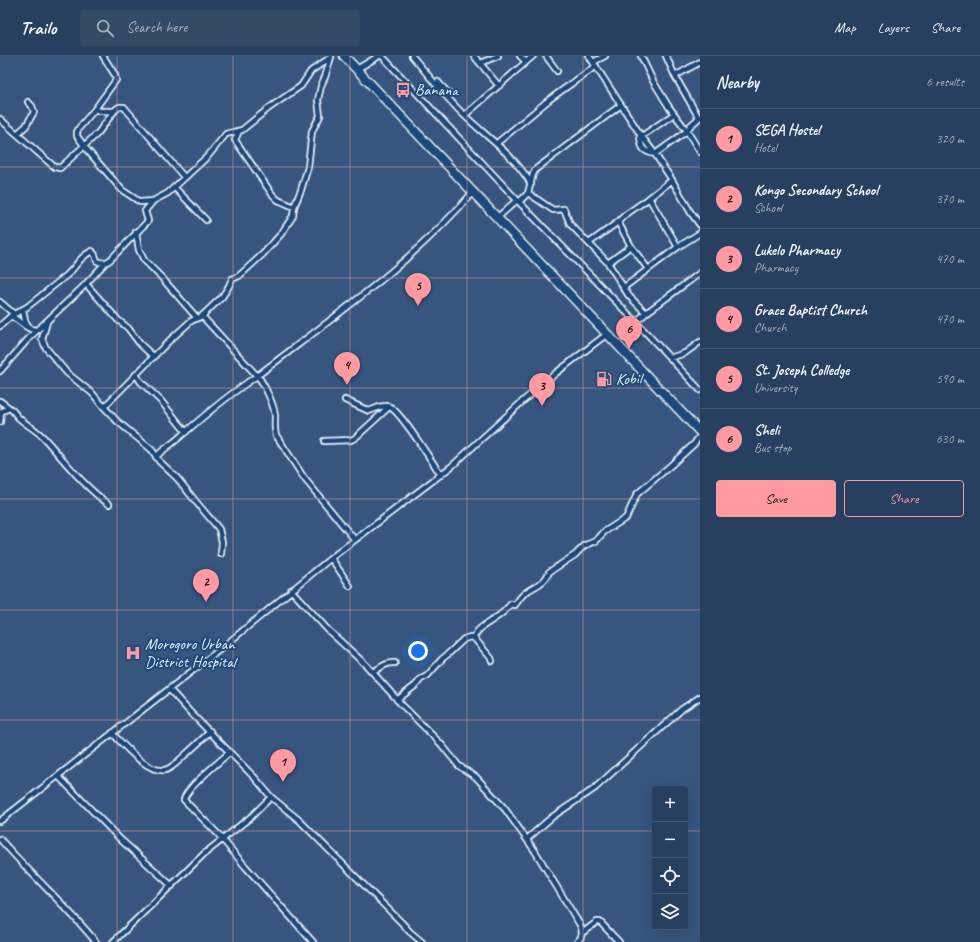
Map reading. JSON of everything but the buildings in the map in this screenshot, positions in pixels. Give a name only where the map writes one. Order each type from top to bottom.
[{"type":"highway","points":[[345,57],[607,334],[699,434]]},
{"type":"street","points":[[103,56],[115,75],[116,80],[83,123],[77,132],[77,136],[122,190],[140,202],[153,201],[165,195],[213,150],[226,134],[239,131]]},
{"type":"street","points":[[357,69],[379,56]]},
{"type":"street","points":[[382,56],[700,390]]},
{"type":"street","points":[[412,56],[465,115],[497,143],[523,169],[531,184]]},
{"type":"street","points":[[477,58],[499,56]]},
{"type":"street","points":[[520,56],[526,62]]},
{"type":"street","points":[[465,115],[533,56]]},
{"type":"street","points":[[546,56],[557,70]]},
{"type":"street","points":[[589,56],[641,135],[642,149],[647,153],[655,154],[687,131],[699,118],[675,76],[666,56]]},
{"type":"street","points":[[497,143],[550,98],[605,56]]},
{"type":"street","points":[[641,56],[653,81],[674,114],[700,150]]},
{"type":"street","points":[[294,207],[278,200],[272,194],[235,138],[239,131],[301,86],[311,71],[332,57]]},
{"type":"street","points":[[104,407],[169,341],[222,297],[232,279],[239,276],[269,248],[287,226],[292,216],[308,168],[311,136],[320,116],[318,100],[321,86],[332,57]]},
{"type":"street","points":[[477,58],[499,86]]},
{"type":"street","points":[[675,76],[700,62]]},
{"type":"street","points":[[17,134],[26,126],[34,112],[32,106],[28,102]]},
{"type":"street","points":[[497,218],[528,193],[533,174],[536,169],[621,105]]},
{"type":"street","points":[[0,119],[51,164],[58,168],[63,166],[104,127],[114,111],[119,107],[126,108],[158,148],[184,177]]},
{"type":"street","points":[[95,109],[100,111],[114,111]]},
{"type":"street","points":[[641,135],[674,114]]},
{"type":"street","points":[[655,154],[699,223]]},
{"type":"street","points":[[589,243],[672,180]]},
{"type":"street","points":[[174,187],[206,220]]},
{"type":"street","points":[[156,457],[162,450],[186,432],[238,388],[257,376],[393,271],[452,215],[473,192]]},
{"type":"street","points":[[528,193],[553,210],[564,209],[570,224],[608,263],[623,288],[646,313]]},
{"type":"street","points":[[649,198],[678,246]]},
{"type":"street","points":[[0,371],[30,337],[86,284],[148,221],[145,211],[153,201]]},
{"type":"street","points":[[618,222],[631,246],[648,269]]},
{"type":"street","points":[[136,232],[139,250],[144,260],[257,376],[265,387],[275,414],[276,436],[304,478],[355,540]]},
{"type":"street","points":[[623,288],[678,246],[700,233]]},
{"type":"street","points":[[608,263],[631,246]]},
{"type":"street","points":[[0,326],[67,275],[79,259],[90,252],[94,252],[100,263],[106,262]]},
{"type":"street","points":[[636,322],[700,273]]},
{"type":"street","points":[[86,284],[118,320],[128,328],[140,344],[154,357]]},
{"type":"street","points":[[0,302],[30,330],[37,330]]},
{"type":"street","points":[[23,309],[23,315],[30,330]]},
{"type":"street","points":[[46,322],[42,339],[46,348],[67,373],[92,393],[117,421],[152,450],[156,457],[177,478],[196,503],[219,529],[222,542],[220,554]]},
{"type":"street","points":[[0,821],[170,689],[331,558],[441,475],[523,401],[556,373],[607,334]]},
{"type":"street","points":[[670,358],[685,352],[700,342]]},
{"type":"street","points":[[136,374],[140,381],[161,401],[186,432]]},
{"type":"street","points":[[0,400],[20,419],[29,424],[44,438],[52,449],[68,464],[73,471],[97,495],[109,504]]},
{"type":"street","points":[[345,400],[369,411],[384,406],[390,407],[401,417],[441,475]]},
{"type":"street","points":[[324,441],[351,440],[355,438],[390,407]]},
{"type":"street","points":[[0,422],[1,412],[9,408]]},
{"type":"street","points":[[474,638],[475,633],[502,614],[511,604],[515,605],[525,592],[541,582],[549,572],[575,555],[584,546],[596,541],[604,532],[626,518],[637,494],[694,444],[699,434]]},
{"type":"street","points":[[331,558],[350,586]]},
{"type":"street","points":[[291,590],[328,630],[373,672],[397,700],[441,744],[459,766],[476,777],[504,809],[527,839],[565,898],[580,925],[582,937],[577,942]]},
{"type":"street","points":[[397,700],[416,685],[421,679],[427,676],[442,659],[464,639],[470,637],[474,638],[492,661]]},
{"type":"street","points":[[373,672],[384,665],[392,663],[395,664]]},
{"type":"street","points":[[170,689],[229,753],[256,779],[271,797],[298,820],[410,932],[422,942]]},
{"type":"street","points":[[527,839],[552,817],[594,789],[682,709],[700,697]]},
{"type":"street","points":[[112,733],[137,758],[156,769],[164,770],[177,762],[210,731]]},
{"type":"street","points":[[229,753],[205,774],[184,797],[184,800],[207,822],[314,942]]},
{"type":"street","points":[[58,776],[116,835],[172,886]]},
{"type":"street","points":[[113,942],[204,854],[252,816],[271,797]]},
{"type":"street","points":[[0,839],[18,860],[80,922],[96,942]]},
{"type":"street","points":[[582,933],[597,922],[600,922],[619,942]]},
{"type":"place","name":"Banana","points":[[403,90]]},
{"type":"place","name":"St. Joseph Colledge","points":[[418,306]]},
{"type":"place","name":"Sheli","points":[[629,349]]},
{"type":"place","name":"Kobil","points":[[604,379]]},
{"type":"place","name":"Grace Baptist Church","points":[[347,385]]},
{"type":"place","name":"Lukelo Pharmacy","points":[[542,406]]},
{"type":"place","name":"Kongo Secondary School","points":[[206,602]]},
{"type":"place","name":"Morogoro Urban District Hospital","points":[[133,653]]},
{"type":"place","name":"SEGA Hostel","points":[[283,782]]}]
